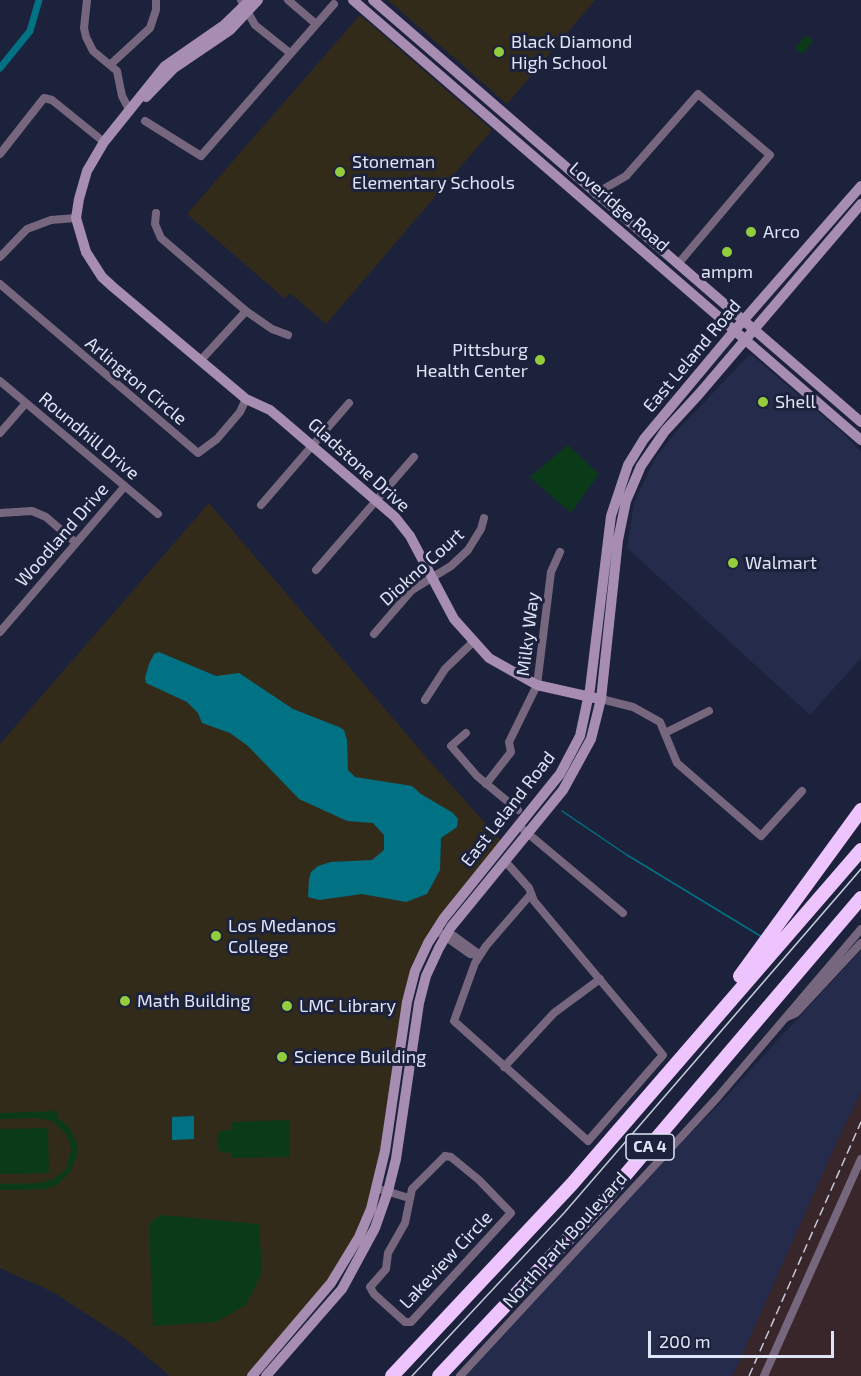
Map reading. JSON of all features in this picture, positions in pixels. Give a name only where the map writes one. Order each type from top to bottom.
[{"type":"highway","points":[[668,1073],[676,1054],[760,950],[861,810]]},
{"type":"highway","name":"CA 4","points":[[392,1376],[572,1184],[861,850]]},
{"type":"highway","name":"CA 4","points":[[439,1376],[599,1206],[856,907],[861,898]]},
{"type":"main road","name":"Gladstone Drive","points":[[258,0],[165,66],[138,96],[130,111],[104,142],[87,171],[76,218],[86,252],[102,276],[246,399],[270,410],[395,517],[410,536],[454,619],[489,658],[537,685],[602,699]]},
{"type":"main road","name":"Loveridge Road","points":[[353,0],[861,440]]},
{"type":"main road","name":"Loveridge Road","points":[[373,0],[861,422]]},
{"type":"main road","points":[[521,144],[532,138]]},
{"type":"main road","name":"East Leland Road","points":[[252,1376],[331,1283],[359,1237],[376,1188],[385,1151],[407,1002],[415,971],[441,932],[567,761],[580,736],[589,697],[611,516],[623,475],[644,438],[743,320],[861,186]]},
{"type":"main road","name":"East Leland Road","points":[[266,1376],[327,1308],[353,1272],[367,1247],[388,1191],[419,1003],[441,932],[528,834],[563,790],[582,758],[595,726],[602,699],[618,540],[633,482],[658,439],[861,204]]},
{"type":"street","points":[[87,0],[84,28],[86,37],[93,51],[111,64],[121,81],[122,96],[130,111]]},
{"type":"street","points":[[111,64],[150,28],[156,10],[156,0]]},
{"type":"street","points":[[288,0],[316,24]]},
{"type":"street","points":[[146,121],[201,156],[334,4]]},
{"type":"street","points":[[247,7],[251,20],[290,54]]},
{"type":"street","points":[[595,194],[626,176],[698,94],[770,155],[678,264]]},
{"type":"street","points":[[0,154],[44,98],[52,100],[104,142]]},
{"type":"street","points":[[156,213],[155,224],[161,238],[246,311],[272,329],[288,335]]},
{"type":"street","points":[[0,257],[27,229],[51,220],[76,218]]},
{"type":"street","name":"Arlington Circle","points":[[0,284],[198,453],[217,439],[240,412],[246,399]]},
{"type":"street","points":[[201,360],[246,311]]},
{"type":"street","name":"Roundhill Drive","points":[[0,381],[158,514]]},
{"type":"street","points":[[0,433],[26,403]]},
{"type":"street","points":[[261,505],[349,403]]},
{"type":"street","points":[[316,570],[414,458]]},
{"type":"street","name":"Woodland Drive","points":[[0,632],[125,486]]},
{"type":"street","points":[[0,513],[33,511],[46,517],[76,543]]},
{"type":"street","name":"Diokno Court","points":[[374,634],[412,590],[451,566],[468,550],[481,529],[484,518]]},
{"type":"street","name":"Milky Way","points":[[486,784],[511,752],[510,742],[537,685],[551,572],[560,552]]},
{"type":"street","points":[[425,700],[444,669],[458,653],[473,642]]},
{"type":"street","name":"Gladstone Drive","points":[[602,699],[648,713],[660,722],[677,763],[761,836],[802,791]]},
{"type":"street","points":[[665,733],[709,711]]},
{"type":"street","points":[[466,733],[451,746],[486,784],[518,810]]},
{"type":"street","points":[[519,826],[623,913]]},
{"type":"street","points":[[505,861],[529,888],[534,901],[663,1055],[588,1141],[454,1021],[480,955],[531,894]]},
{"type":"street","name":"North Park Boulevard","points":[[460,1376],[717,1098],[787,1017],[791,1008],[861,929]]},
{"type":"street","points":[[441,932],[451,942],[470,954],[480,955]]},
{"type":"street","name":"North Park Boulevard","points":[[787,1017],[796,1013],[861,943]]},
{"type":"street","points":[[504,1067],[554,1013],[600,979]]},
{"type":"street","name":"Lakeview Circle","points":[[451,1156],[511,1213],[411,1322],[405,1322],[370,1287],[386,1269],[388,1253],[405,1223],[409,1198],[412,1189],[441,1158],[451,1156]]},
{"type":"street","points":[[764,1376],[861,1159]]},
{"type":"street","points":[[376,1188],[409,1198]]},
{"type":"shaded area","name":"Black Diamond High School","points":[[388,0],[595,0],[507,104]]},
{"type":"shaded area","name":"Stoneman Elementary Schools","points":[[360,15],[492,130],[326,324],[290,293],[285,299],[187,214]]},
{"type":"shaded area","points":[[806,35],[813,41],[802,54],[795,48]]},
{"type":"shaded area","points":[[749,355],[843,433],[861,452],[861,658],[810,715],[627,548],[634,503],[654,460],[674,434]]},
{"type":"shaded area","points":[[568,445],[599,474],[571,513],[530,477]]},
{"type":"shaded area","name":"Los Medanos College","points":[[209,503],[426,757],[504,844],[463,893],[415,971],[376,1188],[342,1266],[252,1376],[170,1376],[128,1341],[53,1292],[0,1268],[0,744]]},
{"type":"shaded area","points":[[159,652],[216,676],[239,673],[293,709],[339,727],[344,730],[347,740],[348,770],[355,777],[412,786],[453,813],[458,819],[457,827],[441,838],[440,870],[427,894],[406,902],[362,894],[319,900],[308,897],[311,872],[318,866],[331,862],[372,860],[384,850],[384,835],[373,823],[347,821],[299,799],[248,746],[230,733],[202,723],[198,713],[187,702],[146,683],[149,664],[154,654]]},
{"type":"shaded area","points":[[861,950],[861,1092],[733,1376],[455,1376],[719,1104]]},
{"type":"shaded area","points":[[861,1092],[861,1376],[733,1376],[830,1157]]},
{"type":"shaded area","points":[[57,1111],[57,1117],[69,1127],[77,1143],[77,1156],[70,1172],[57,1185],[46,1189],[0,1190],[0,1184],[39,1183],[54,1179],[66,1169],[71,1150],[67,1135],[53,1121],[38,1118],[0,1119],[0,1113]]},
{"type":"shaded area","points":[[194,1116],[194,1139],[172,1140],[172,1117]]},
{"type":"shaded area","points":[[290,1120],[290,1157],[232,1158],[232,1153],[221,1152],[217,1148],[217,1134],[222,1130],[231,1130],[231,1122]]},
{"type":"shaded area","points":[[48,1128],[49,1173],[0,1174],[0,1129]]},
{"type":"shaded area","points":[[161,1215],[259,1224],[262,1273],[246,1305],[216,1322],[153,1326],[149,1223]]},
{"type":"waterway","points":[[0,68],[30,31],[39,0]]},
{"type":"waterway","points":[[562,811],[627,855],[762,937]]},
{"type":"tram line","points":[[412,1376],[564,1213],[861,869]]},
{"type":"railway","points":[[749,1376],[861,1122]]},
{"type":"place","name":"Black Diamond High School","points":[[499,52]]},
{"type":"place","name":"Stoneman Elementary Schools","points":[[340,172]]},
{"type":"place","name":"Arco","points":[[751,232]]},
{"type":"place","name":"ampm","points":[[727,252]]},
{"type":"place","name":"Pittsburg Health Center","points":[[540,360]]},
{"type":"place","name":"Shell","points":[[763,402]]},
{"type":"place","name":"Walmart","points":[[733,563]]},
{"type":"place","name":"Los Medanos College","points":[[216,936]]},
{"type":"place","name":"Math Building","points":[[125,1001]]},
{"type":"place","name":"LMC Library","points":[[287,1006]]},
{"type":"place","name":"Science Building","points":[[282,1057]]}]
